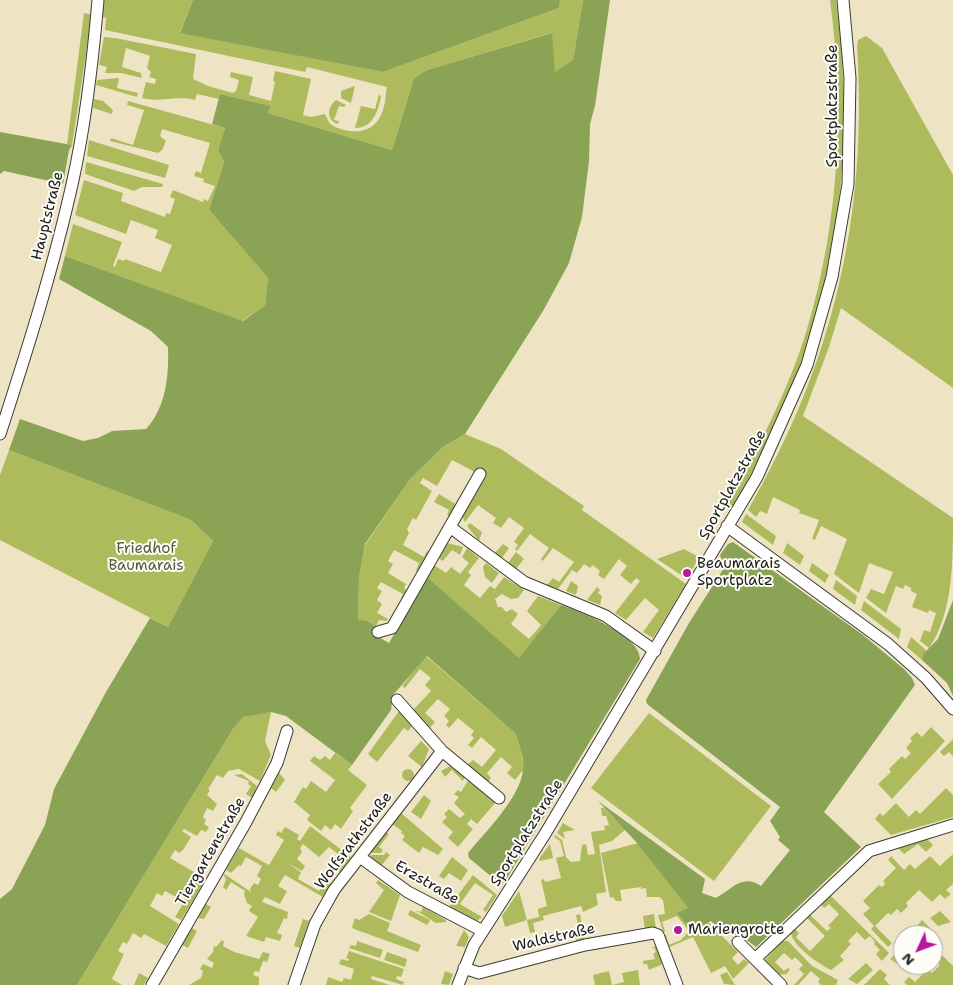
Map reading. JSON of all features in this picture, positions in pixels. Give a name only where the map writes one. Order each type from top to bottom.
[{"type":"street","name":"Hauptstraße","points":[[0,434],[24,358],[74,178],[96,31],[98,0]]},
{"type":"street","name":"Sportplatzstraße","points":[[458,985],[464,968],[483,931],[545,834],[757,477],[795,396],[815,342],[832,277],[842,228],[850,148],[850,78],[842,0]]},
{"type":"street","points":[[378,632],[392,628],[480,474]]},
{"type":"street","points":[[727,526],[888,644],[926,678],[953,709]]},
{"type":"street","points":[[450,528],[524,582],[606,616],[655,651]]},
{"type":"street","points":[[397,700],[442,752],[499,798]]},
{"type":"street","name":"Tiergartenstraße","points":[[152,985],[246,822],[277,763],[287,731]]},
{"type":"street","name":"Wolfsrathstraße","points":[[294,985],[324,906],[334,890],[442,752]]},
{"type":"street","points":[[755,959],[869,852],[953,825]]},
{"type":"street","name":"Erzstraße","points":[[360,857],[408,892],[483,931]]},
{"type":"street","name":"Waldstraße","points":[[464,968],[479,973],[585,945],[653,933],[658,936],[677,985]]},
{"type":"street","points":[[738,942],[781,985]]},
{"type":"green space","points":[[104,0],[193,0],[180,32],[383,72],[559,8],[560,0],[583,0],[573,60],[555,73],[551,33],[427,70],[414,78],[392,150],[268,113],[269,106],[220,94],[219,99],[197,94],[195,100],[182,98],[155,100],[142,98],[146,82],[155,84],[156,79],[149,77],[151,72],[147,68],[150,56],[126,48],[122,67],[141,73],[142,78],[121,73],[105,73],[107,67],[99,65],[104,37],[196,54],[193,79],[208,86],[233,93],[236,91],[239,80],[230,77],[231,72],[253,77],[249,95],[271,101],[275,71],[311,79],[303,115],[311,117],[325,114],[330,124],[346,130],[361,131],[368,129],[374,124],[383,110],[387,87],[307,67],[305,72],[105,30],[106,18],[102,17]]},
{"type":"green space","points":[[193,0],[560,0],[559,8],[383,72],[180,33]]},
{"type":"green space","points":[[583,0],[610,0],[595,106],[590,124],[589,161],[582,217],[569,263],[543,311],[465,434],[443,447],[411,478],[365,544],[359,577],[358,620],[367,621],[376,626],[372,633],[389,643],[427,577],[519,658],[561,605],[595,619],[620,633],[637,650],[640,659],[504,883],[499,883],[469,858],[468,853],[501,814],[516,792],[523,770],[520,746],[515,733],[427,656],[393,695],[391,710],[352,765],[286,716],[271,712],[243,717],[233,729],[77,985],[0,985],[0,899],[12,889],[45,825],[54,789],[106,692],[150,618],[168,627],[213,541],[191,520],[9,450],[20,419],[83,441],[98,438],[112,431],[146,429],[158,411],[165,391],[168,347],[151,331],[59,279],[65,256],[243,321],[265,305],[268,278],[209,210],[224,162],[218,150],[225,128],[212,124],[220,94],[270,106],[268,113],[392,150],[414,78],[427,70],[552,33],[555,72],[573,60]]},
{"type":"green space","points":[[830,0],[836,0],[844,94],[840,188],[835,235],[814,327],[799,372],[768,442],[731,511],[725,508],[771,420],[791,375],[807,329],[818,289],[826,248],[836,166],[838,124],[835,41]]},
{"type":"green space","points":[[84,13],[92,15],[72,145],[67,144]]},
{"type":"green space","points":[[866,36],[882,48],[953,175],[953,388],[841,308],[829,347],[803,416],[953,518],[952,569],[947,603],[937,634],[929,648],[920,641],[924,630],[930,632],[936,613],[929,610],[928,613],[912,607],[917,594],[911,591],[911,588],[905,585],[903,589],[896,586],[886,613],[866,598],[871,589],[884,594],[893,572],[869,563],[859,593],[834,574],[847,539],[821,526],[815,540],[812,539],[819,520],[799,513],[800,510],[773,497],[767,514],[760,511],[756,517],[748,510],[778,455],[802,399],[823,343],[838,287],[850,229],[857,170],[859,109],[857,46],[858,40]]},
{"type":"green space","points":[[119,78],[117,88],[138,93],[137,97],[96,85],[97,80]]},
{"type":"green space","points":[[355,86],[351,103],[341,98],[341,91]]},
{"type":"green space","points":[[379,94],[381,97],[374,118],[366,125],[355,128],[361,106],[375,109]]},
{"type":"green space","points":[[94,99],[103,101],[113,110],[112,114],[93,108]]},
{"type":"green space","points":[[336,100],[346,105],[344,107],[339,106],[334,120],[339,121],[338,124],[331,120],[329,114]]},
{"type":"green space","points":[[128,101],[225,128],[218,150],[224,162],[209,210],[268,278],[265,305],[242,321],[65,256],[73,224],[122,242],[113,266],[115,267],[118,259],[124,261],[125,259],[161,272],[172,245],[155,238],[158,230],[131,220],[126,234],[75,215],[84,180],[123,193],[121,201],[165,217],[166,213],[170,214],[175,199],[170,197],[173,190],[203,202],[204,199],[208,201],[215,186],[203,182],[204,179],[194,176],[196,171],[201,173],[210,143],[162,129],[160,136],[166,141],[162,150],[158,153],[110,141],[111,138],[133,145],[144,110],[127,105]]},
{"type":"green space","points":[[0,132],[72,145],[69,150],[63,184],[4,171],[0,174]]},
{"type":"green space","points":[[89,140],[169,165],[165,178],[87,156]]},
{"type":"green space","points":[[86,162],[163,184],[162,187],[142,187],[134,191],[85,174]]},
{"type":"green space","points":[[465,434],[501,449],[584,506],[582,510],[686,584],[653,638],[643,632],[659,610],[645,598],[626,620],[615,613],[640,581],[636,578],[631,584],[620,575],[627,566],[619,559],[604,579],[598,575],[600,571],[593,565],[590,568],[584,564],[577,573],[572,570],[558,589],[547,585],[553,578],[559,582],[574,562],[553,548],[543,561],[541,559],[549,548],[530,534],[517,551],[515,549],[518,545],[514,542],[524,528],[509,517],[501,528],[493,523],[496,518],[478,505],[465,522],[462,516],[475,472],[452,460],[437,486],[423,478],[420,483],[432,491],[416,520],[413,518],[407,529],[409,533],[403,545],[424,557],[427,551],[430,552],[418,572],[416,571],[419,563],[394,550],[388,561],[393,564],[388,573],[406,584],[404,588],[408,591],[403,600],[401,599],[403,594],[381,582],[377,588],[382,591],[377,600],[382,604],[377,613],[388,619],[387,621],[379,620],[376,626],[367,621],[358,621],[359,576],[365,545],[411,478],[443,447]]},
{"type":"green space","name":"Friedhof Baumarais","points":[[9,450],[191,520],[213,541],[168,627],[0,540],[0,475]]},
{"type":"green space","points":[[439,494],[457,505],[450,517],[447,515],[449,510],[434,502]]},
{"type":"green space","points":[[746,514],[776,536],[773,545],[742,522]]},
{"type":"green space","points":[[470,523],[482,532],[479,541],[467,526]]},
{"type":"green space","points":[[733,542],[863,635],[904,669],[915,685],[824,812],[861,847],[756,947],[740,935],[726,935],[711,921],[692,931],[677,913],[688,908],[637,843],[598,801],[705,879],[702,893],[716,898],[743,882],[748,881],[761,886],[790,850],[778,840],[780,837],[770,821],[780,807],[647,704],[646,700],[689,623],[724,568],[720,555],[728,544]]},
{"type":"green space","points":[[447,543],[463,547],[460,555],[452,550],[443,561],[438,558]]},
{"type":"green space","points":[[787,543],[804,556],[800,565],[783,553]]},
{"type":"green space","points":[[503,544],[509,548],[502,558],[495,553]]},
{"type":"green space","points":[[467,548],[479,558],[468,572],[471,575],[464,585],[480,598],[490,586],[495,589],[504,577],[524,590],[518,598],[511,599],[502,594],[495,599],[498,607],[502,607],[506,612],[512,609],[518,614],[511,624],[529,639],[541,625],[527,611],[538,596],[561,605],[519,659],[427,577],[434,565],[446,573],[451,567],[460,574],[469,563],[462,557]]},
{"type":"green space","points":[[684,549],[699,557],[687,579],[657,559]]},
{"type":"green space","points":[[516,552],[524,559],[516,569],[508,563]]},
{"type":"green space","points":[[486,563],[499,573],[492,583],[485,577],[483,567]]},
{"type":"green space","points":[[812,563],[829,575],[825,583],[809,571]]},
{"type":"green space","points":[[836,580],[857,596],[855,605],[833,589]]},
{"type":"green space","points":[[571,581],[578,586],[576,595],[566,591]]},
{"type":"green space","points":[[597,587],[600,590],[598,593],[602,596],[600,605],[587,600]]},
{"type":"green space","points":[[953,600],[953,696],[947,683],[922,660],[924,653],[938,639]]},
{"type":"green space","points":[[864,601],[901,629],[899,639],[861,610]]},
{"type":"green space","points":[[911,637],[926,650],[922,660],[907,647]]},
{"type":"green space","points":[[426,656],[515,733],[521,749],[524,769],[515,780],[507,773],[512,767],[501,757],[487,773],[491,778],[488,782],[467,765],[473,760],[482,767],[496,750],[481,737],[472,748],[468,745],[474,738],[471,735],[474,731],[458,718],[449,728],[446,725],[449,721],[444,716],[450,709],[438,699],[425,713],[435,722],[429,729],[413,710],[431,691],[425,685],[431,678],[420,669],[405,688],[402,686]]},
{"type":"green space","points":[[399,711],[412,726],[408,731],[404,728],[377,762],[368,754]]},
{"type":"green space","points":[[271,712],[265,741],[271,755],[260,781],[239,769],[228,771],[223,778],[217,775],[208,789],[210,790],[207,795],[217,804],[213,811],[207,808],[203,817],[206,820],[204,824],[209,827],[206,832],[201,830],[197,836],[184,829],[182,831],[191,837],[183,850],[179,853],[175,850],[170,858],[206,879],[181,920],[175,917],[186,899],[178,894],[176,897],[165,891],[162,896],[157,893],[150,906],[179,924],[166,946],[144,934],[141,938],[133,933],[127,944],[123,942],[118,951],[124,954],[112,979],[122,985],[77,985],[233,729],[242,717]]},
{"type":"green space","points":[[649,713],[771,806],[714,881],[591,788]]},
{"type":"green space","points":[[931,727],[945,741],[892,799],[878,784],[891,772],[889,769],[902,756],[905,759],[911,753],[906,748],[912,741],[910,738],[917,732],[922,737]]},
{"type":"green space","points":[[953,739],[953,756],[949,752],[944,756],[940,752]]},
{"type":"green space","points":[[421,741],[429,749],[422,767],[408,756]]},
{"type":"green space","points":[[335,753],[352,765],[348,770],[367,785],[350,808],[353,811],[341,829],[335,824],[331,830],[325,825],[321,831],[307,820],[310,815],[294,802],[303,787],[306,789],[311,781],[326,792],[335,780],[310,761],[314,756],[320,760],[325,756],[330,760]]},
{"type":"green space","points":[[452,765],[465,776],[463,781],[452,770],[445,777],[441,771]]},
{"type":"green space","points":[[406,769],[410,769],[414,775],[410,781],[406,781],[402,777],[402,773]]},
{"type":"green space","points":[[279,773],[285,780],[276,792],[271,788]]},
{"type":"green space","points":[[242,774],[257,786],[252,798],[246,794],[251,786],[248,784],[249,781],[234,775]]},
{"type":"green space","points":[[469,779],[496,802],[477,824],[471,819],[467,824],[473,829],[458,847],[448,838],[453,832],[442,822],[447,817],[444,814],[449,809],[460,818],[465,814],[454,803],[459,797],[454,794],[458,790],[461,792]]},
{"type":"green space","points":[[946,788],[953,795],[953,817],[891,835],[875,819],[880,813],[883,816],[896,803],[909,817],[916,810],[920,814]]},
{"type":"green space","points":[[424,795],[431,801],[421,819],[411,812]]},
{"type":"green space","points":[[601,808],[604,808],[625,830],[612,841],[599,845],[606,892],[596,894],[598,905],[583,912],[581,906],[543,916],[544,920],[533,923],[535,932],[530,933],[527,920],[539,917],[538,909],[547,906],[541,880],[544,879],[545,882],[561,878],[556,858],[564,856],[560,841],[554,837],[555,835],[562,840],[566,857],[571,862],[580,861],[582,845],[586,844],[588,855],[595,854],[591,832],[605,830],[604,826],[609,825],[606,816],[602,816]]},
{"type":"green space","points":[[401,813],[443,849],[438,855],[423,847],[419,853],[402,840],[405,836],[401,833],[402,831],[392,824]]},
{"type":"green space","points":[[563,823],[575,830],[563,832],[565,839],[557,833]]},
{"type":"green space","points":[[310,826],[351,857],[340,872],[336,867],[343,858],[329,847],[319,857],[303,844],[300,848],[302,852],[297,859],[305,866],[302,871],[287,863],[301,872],[298,879],[319,891],[326,879],[332,883],[323,897],[285,875],[278,886],[287,891],[280,904],[265,897],[262,902],[288,912],[287,919],[284,918],[277,933],[282,935],[280,941],[266,937],[264,942],[246,936],[258,917],[249,911],[252,906],[247,903],[245,891],[231,882],[226,890],[223,887],[226,880],[223,873],[251,892],[250,889],[254,883],[258,885],[261,879],[257,876],[262,866],[246,857],[241,866],[239,865],[231,873],[226,870],[239,848],[269,865],[284,840],[276,835],[278,831],[281,833],[285,827],[299,835],[297,839],[300,841]]},
{"type":"green space","points":[[386,832],[389,834],[379,847],[383,850],[381,853],[370,853]]},
{"type":"green space","points":[[927,839],[933,845],[926,852],[918,844],[904,854],[898,848]]},
{"type":"green space","points":[[638,843],[689,909],[678,913],[692,931],[708,922],[738,952],[732,958],[738,965],[744,959],[749,963],[733,979],[725,966],[711,973],[693,937],[667,948],[664,935],[666,935],[669,945],[681,940],[689,931],[677,916],[662,922],[665,931],[663,932],[658,915],[665,914],[663,900],[659,897],[647,897],[646,888],[620,890],[622,901],[616,901],[613,897],[610,898],[601,853]]},
{"type":"green space","points":[[550,844],[553,858],[540,861],[539,859]]},
{"type":"green space","points":[[386,852],[390,855],[381,866],[370,855],[384,855]]},
{"type":"green space","points":[[953,854],[953,884],[946,890],[951,894],[945,899],[940,894],[932,902],[919,890],[906,903],[908,906],[901,913],[897,909],[891,915],[888,913],[875,926],[892,943],[888,947],[871,929],[874,926],[863,914],[870,908],[863,901],[879,885],[882,887],[885,884],[883,881],[896,868],[888,860],[891,856],[904,870],[910,864],[915,869],[930,856],[940,866]]},
{"type":"green space","points":[[452,857],[468,870],[461,881],[449,873],[444,879],[439,876]]},
{"type":"green space","points":[[473,875],[497,895],[486,912],[483,910],[493,895],[475,883],[460,904],[482,917],[477,921],[449,907]]},
{"type":"green space","points":[[378,880],[400,895],[391,921],[369,912],[384,890],[376,883]]},
{"type":"green space","points":[[519,891],[527,920],[505,927],[502,916]]},
{"type":"green space","points":[[829,894],[889,953],[882,961],[876,954],[880,950],[870,936],[865,940],[857,932],[848,941],[851,944],[840,956],[844,960],[831,970],[820,964],[796,943],[791,932],[794,928],[799,933],[796,937],[810,951],[825,936],[806,917],[809,914],[827,931],[831,928],[828,926],[839,914],[829,904],[824,908],[820,903]]},
{"type":"green space","points":[[206,904],[211,907],[204,919],[198,918]]},
{"type":"green space","points":[[423,907],[446,920],[446,922],[436,923],[415,910],[421,912]]},
{"type":"green space","points":[[410,910],[430,920],[427,925],[408,915]]},
{"type":"green space","points":[[940,911],[951,922],[937,925],[930,918]]},
{"type":"green space","points":[[369,914],[390,923],[387,931],[421,945],[418,952],[352,927],[355,918],[359,920]]},
{"type":"green space","points":[[580,914],[585,941],[577,943],[575,936],[580,935],[576,915]]},
{"type":"green space","points":[[654,914],[656,929],[645,930],[643,916]]},
{"type":"green space","points":[[303,919],[309,921],[300,948],[294,946]]},
{"type":"green space","points":[[922,920],[927,925],[918,925]]},
{"type":"green space","points":[[192,928],[197,931],[188,948],[182,945]]},
{"type":"green space","points":[[464,930],[469,937],[465,947],[456,946]]},
{"type":"green space","points":[[222,940],[224,942],[223,946],[234,952],[259,959],[263,952],[270,954],[267,962],[263,961],[259,972],[255,971],[253,975],[259,977],[259,985],[189,985],[201,978],[203,971],[200,969],[203,964],[212,968],[214,963],[207,959],[213,952],[214,946],[216,947]]},
{"type":"green space","points":[[357,941],[383,950],[380,958],[349,948],[351,945],[356,946]]},
{"type":"green space","points":[[782,941],[788,941],[812,966],[838,980],[836,985],[821,985],[818,982],[820,979],[811,971],[798,985],[794,985],[804,974],[799,969],[803,965],[795,957],[792,960],[784,953],[775,962],[784,971],[788,968],[790,970],[786,974],[778,975],[765,960]]},
{"type":"green space","points":[[656,946],[663,964],[649,970],[647,964],[643,964],[643,961],[655,959],[653,954],[656,952],[654,948],[651,948]]},
{"type":"green space","points":[[349,951],[404,969],[401,977],[397,976],[396,979],[404,982],[403,985],[372,976],[371,979],[390,985],[326,985],[328,977],[342,982],[344,978],[351,980],[354,969],[339,964],[341,959],[348,961],[349,959],[346,958]]},
{"type":"green space","points":[[387,952],[407,959],[405,967],[384,960]]},
{"type":"green space","points":[[943,956],[953,966],[953,985],[907,985],[904,982],[909,977],[915,982],[922,975],[943,975]]},
{"type":"green space","points":[[866,963],[873,970],[857,984],[848,979]]},
{"type":"green space","points":[[880,969],[887,975],[884,979],[890,985],[864,985]]},
{"type":"green space","points":[[638,970],[640,985],[612,985],[624,982],[622,973]]},
{"type":"green space","points":[[445,971],[453,974],[449,985],[441,984]]},
{"type":"green space","points":[[609,971],[612,985],[595,985],[593,975]]},
{"type":"green space","points":[[727,972],[735,985],[724,984],[720,975]]},
{"type":"green space","points":[[139,973],[148,978],[144,985],[134,985]]},
{"type":"place","name":"Beaumarais Sportplatz","points":[[687,573]]},
{"type":"place","name":"Mariengrotte","points":[[678,930]]}]
